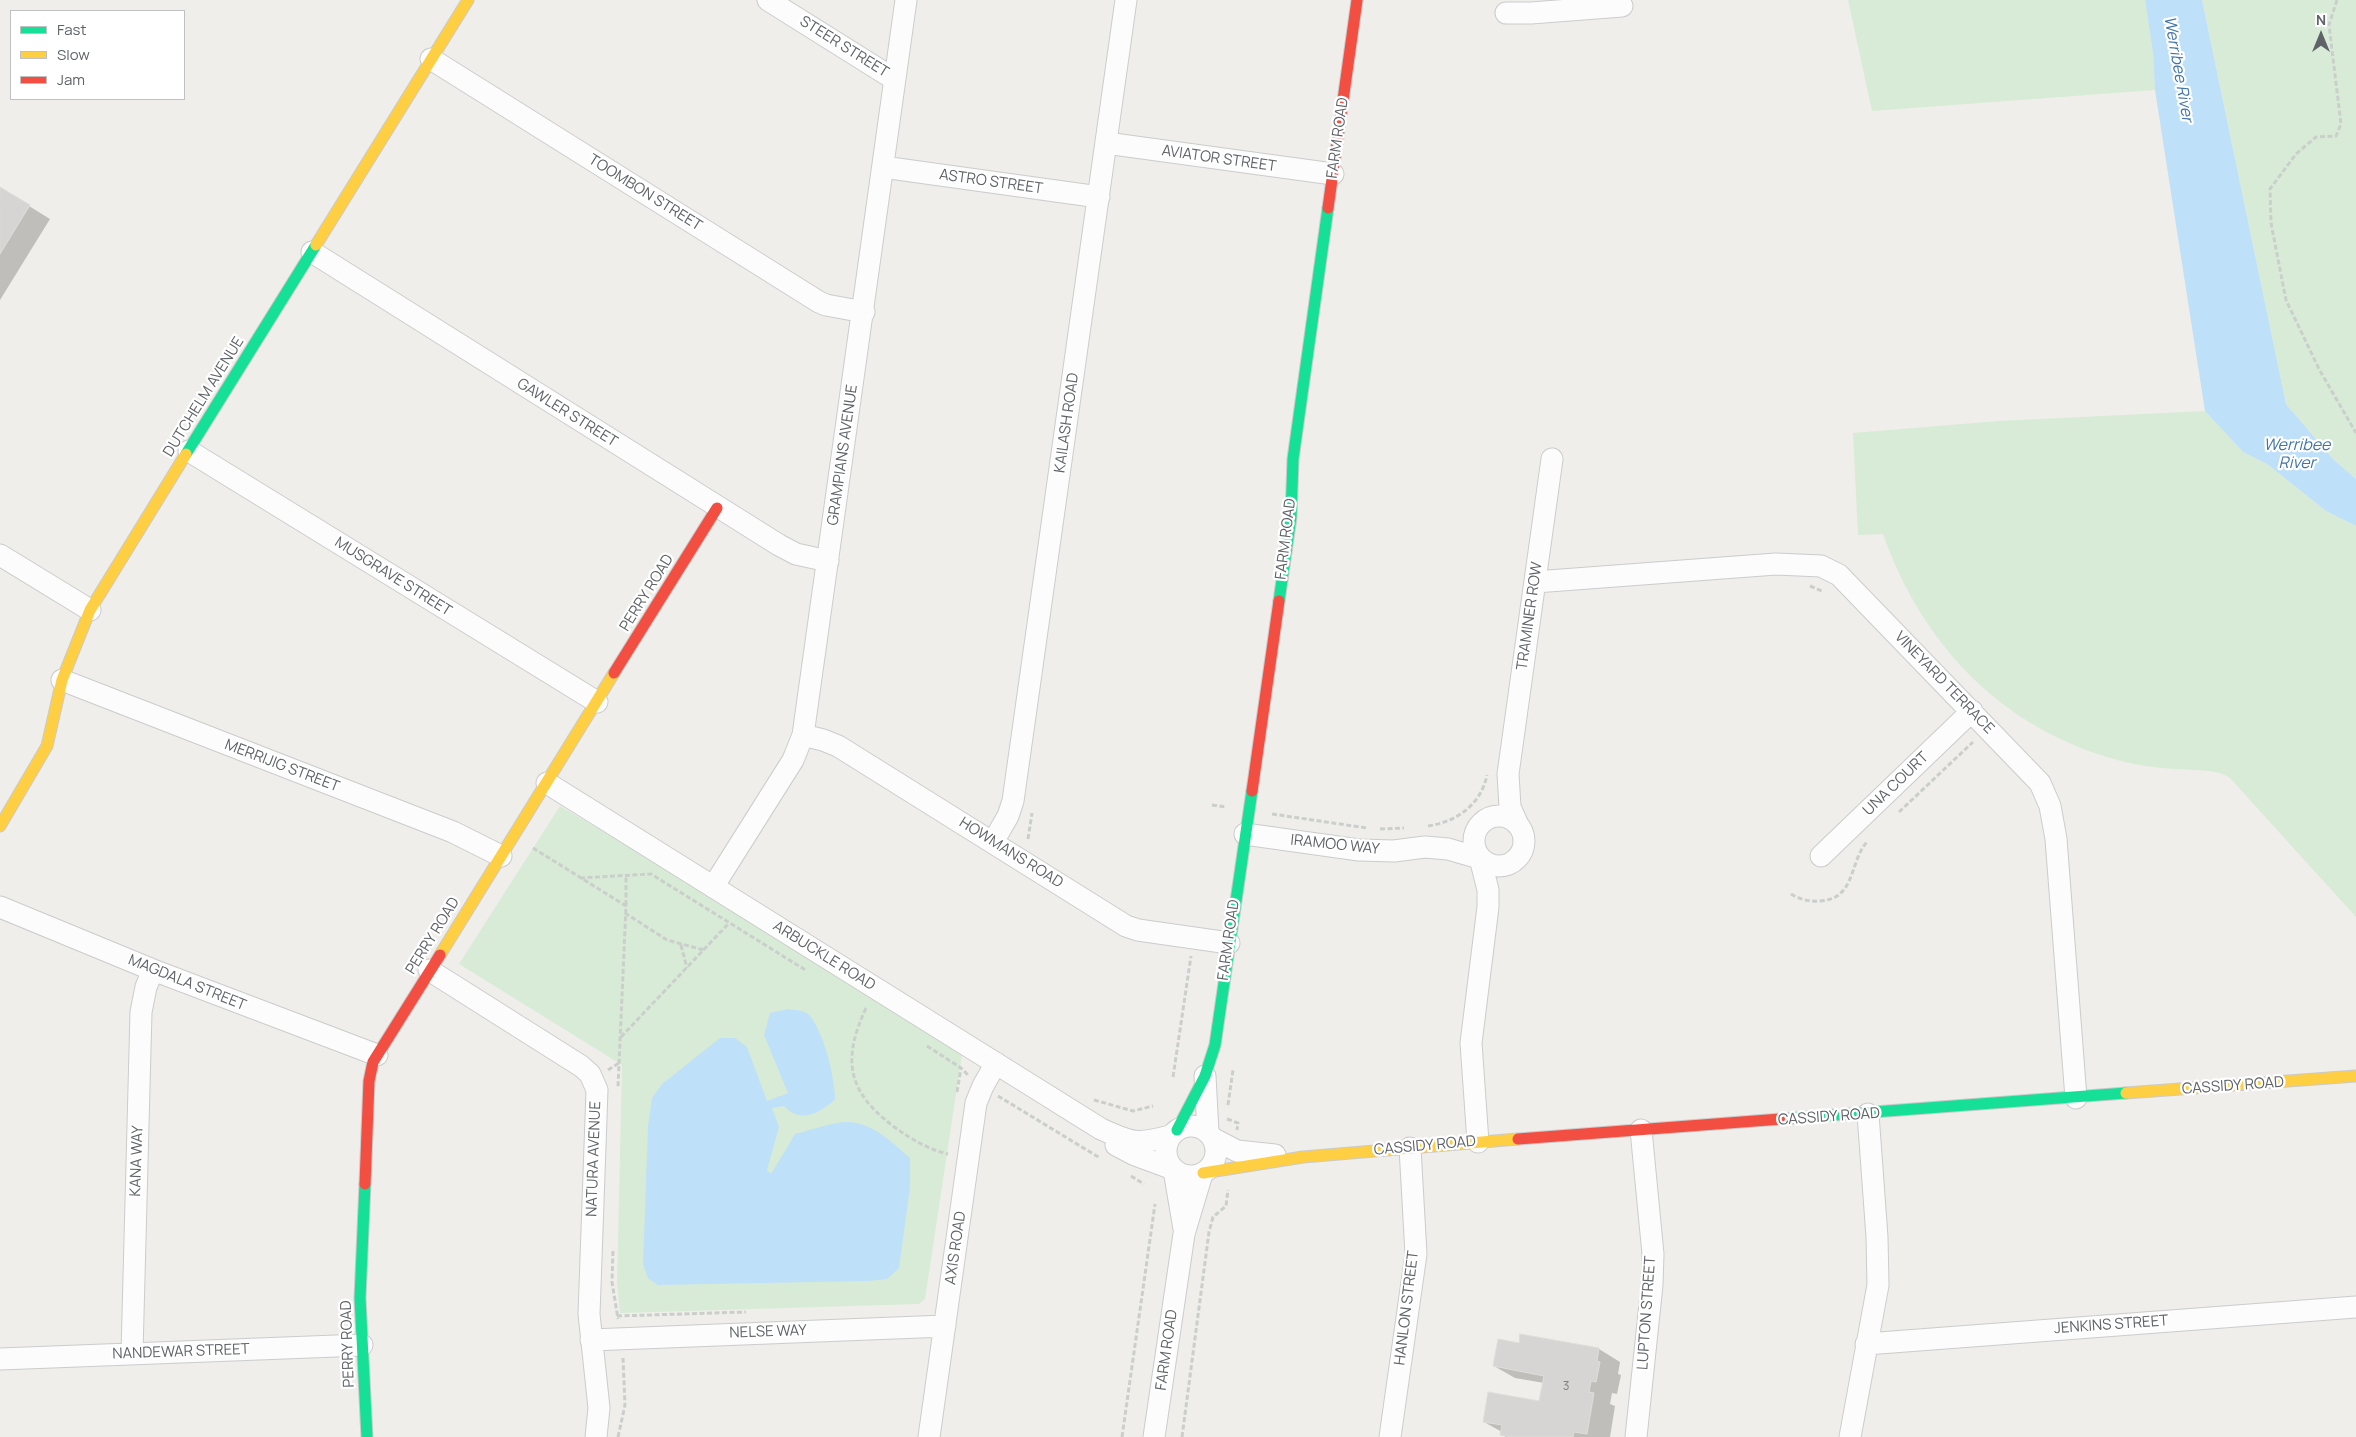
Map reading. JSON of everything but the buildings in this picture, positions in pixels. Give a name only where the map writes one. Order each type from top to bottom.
[{"type":"street","name":"DUTCHELM AVENUE","points":[[0,826],[47,746],[62,680],[90,610],[468,0]]},
{"type":"street","name":"STEER STREET","points":[[768,0],[894,79]]},
{"type":"street","name":"GRAMPIANS AVENUE","points":[[713,887],[793,760],[803,735],[864,312],[906,0]]},
{"type":"street","name":"KAILASH ROAD","points":[[993,842],[1014,801],[1126,0]]},
{"type":"street","name":"FARM ROAD","points":[[1173,1133],[1205,1076],[1214,1045],[1291,517],[1293,458],[1357,0]]},
{"type":"street","points":[[1506,12],[1531,6],[1622,6]]},
{"type":"street","name":"TOOMBON STREET","points":[[432,59],[820,302],[826,305],[864,312]]},
{"type":"street","name":"AVIATOR STREET","points":[[1106,143],[1333,174]]},
{"type":"street","name":"ASTRO STREET","points":[[883,167],[1099,197]]},
{"type":"street","name":"GAWLER STREET","points":[[312,252],[788,551],[807,558],[828,561]]},
{"type":"street","name":"MUSGRAVE STREET","points":[[189,451],[597,702]]},
{"type":"street","name":"TRAMINER ROW","points":[[1481,823],[1498,798],[1498,773],[1536,582],[1552,458]]},
{"type":"street","name":"PERRY ROAD","points":[[367,1437],[360,1298],[371,1067],[429,970],[717,508]]},
{"type":"street","points":[[0,555],[90,610]]},
{"type":"street","name":"VINEYARD TERRACE","points":[[1536,582],[1776,564],[1821,566],[1839,575],[1965,718],[2040,783],[2050,806],[2056,838],[2076,1098]]},
{"type":"street","name":"MERRIJIG STREET","points":[[62,680],[453,832],[501,856]]},
{"type":"street","name":"UNA COURT","points":[[1821,856],[1965,718]]},
{"type":"street","name":"HOWMANS ROAD","points":[[803,735],[838,746],[1126,926],[1138,930],[1229,943]]},
{"type":"street","name":"TRAMINER ROW","points":[[1498,773],[1518,825]]},
{"type":"street","name":"ARBUCKLE ROAD","points":[[546,783],[1101,1129],[1130,1142],[1146,1143],[1173,1133]]},
{"type":"street","points":[[1478,1142],[1471,1043],[1472,1017],[1488,907],[1488,890],[1480,858],[1475,850],[1473,837],[1481,823],[1491,817],[1502,816],[1510,818],[1518,825],[1523,833],[1524,843],[1521,853],[1514,861],[1488,907]]},
{"type":"street","name":"IRAMOO WAY","points":[[1245,834],[1359,850],[1394,851],[1425,837],[1451,840],[1481,823]]},
{"type":"street","name":"IRAMOO WAY","points":[[1425,837],[1448,849],[1480,858]]},
{"type":"street","points":[[1480,858],[1495,866],[1505,866],[1514,861]]},
{"type":"street","name":"MAGDALA STREET","points":[[0,907],[153,970],[377,1055]]},
{"type":"street","name":"KANA WAY","points":[[132,1353],[141,1012],[146,987],[153,970]]},
{"type":"street","name":"NATURA AVENUE","points":[[429,970],[581,1066],[593,1080],[597,1090],[589,1314],[599,1408],[596,1437]]},
{"type":"street","name":"AXIS ROAD","points":[[929,1437],[976,1103],[996,1063]]},
{"type":"street","name":"FARM ROAD","points":[[1205,1076],[1211,1135]]},
{"type":"street","name":"CASSIDY ROAD","points":[[1203,1174],[1303,1157],[1478,1142],[2356,1076]]},
{"type":"street","points":[[1850,1437],[1878,1286],[1877,1237],[1868,1114]]},
{"type":"street","points":[[1193,1126],[1211,1135],[1216,1146],[1214,1162],[1203,1174],[1187,1176],[1173,1170],[1165,1153],[1173,1133],[1193,1126]]},
{"type":"street","name":"ARBUCKLE ROAD","points":[[1101,1129],[1117,1146],[1173,1170]]},
{"type":"street","name":"LUPTON STREET","points":[[1636,1437],[1652,1284],[1652,1254],[1641,1130]]},
{"type":"street","name":"CASSIDY ROAD","points":[[1211,1135],[1237,1151],[1303,1157]]},
{"type":"street","name":"HANLON STREET","points":[[1390,1437],[1416,1254],[1410,1148]]},
{"type":"street","name":"FARM ROAD","points":[[1173,1170],[1184,1234]]},
{"type":"street","name":"FARM ROAD","points":[[1154,1437],[1184,1234],[1203,1174]]},
{"type":"street","name":"JENKINS STREET","points":[[1866,1344],[2356,1306]]},
{"type":"street","name":"NELSE WAY","points":[[591,1340],[945,1326]]},
{"type":"street","name":"NANDEWAR STREET","points":[[0,1359],[362,1345]]},
{"type":"path","points":[[2337,0],[2329,25],[2341,124],[2336,136],[2316,138],[2296,154],[2270,189],[2271,222],[2286,300],[2319,369],[2356,433]]},
{"type":"path","points":[[1802,585],[1827,594]]},
{"type":"path","points":[[1965,718],[1973,742],[1979,749]]},
{"type":"path","points":[[1896,815],[1973,742]]},
{"type":"path","points":[[1425,837],[1467,810],[1498,773]]},
{"type":"path","points":[[1212,805],[1373,829],[1408,827]]},
{"type":"path","points":[[1790,894],[1802,899],[1822,901],[1833,898],[1841,893],[1851,879],[1860,849],[1868,841]]},
{"type":"path","points":[[580,878],[651,874],[810,973]]},
{"type":"path","points":[[626,875],[626,906]]},
{"type":"path","points":[[626,913],[667,940],[704,950]]},
{"type":"path","points":[[621,1037],[729,923]]},
{"type":"path","points":[[1173,1077],[1193,938]]},
{"type":"path","points":[[681,945],[688,968]]},
{"type":"path","points":[[858,1003],[874,1013]]},
{"type":"path","points":[[866,1008],[858,1025],[852,1051],[852,1064],[857,1087],[873,1109],[907,1136],[930,1148],[948,1154]]},
{"type":"path","points":[[921,1043],[961,1068],[983,1086],[1103,1160]]},
{"type":"path","points":[[1127,1174],[1144,1184]]},
{"type":"path","points":[[1122,1437],[1155,1204]]},
{"type":"green space","points":[[1848,0],[2145,0],[2153,53],[2155,90],[1872,111]]},
{"type":"green space","points":[[2202,0],[2356,0],[2356,479],[2333,459],[2286,404]]},
{"type":"green space","points":[[2205,411],[2243,452],[2267,464],[2326,511],[2356,526],[2356,917],[2229,777],[2209,771],[2134,764],[2090,751],[2049,733],[2011,710],[1978,683],[1948,651],[1922,616],[1901,576],[1883,534],[1858,535],[1853,433],[1998,421]]},
{"type":"green space","points":[[560,806],[673,873],[962,1054],[925,1299],[919,1304],[620,1313],[617,1283],[622,1065],[459,964]]},
{"type":"water","name":"Werribee River","points":[[2145,0],[2202,0],[2286,404],[2333,459],[2356,479],[2356,526],[2326,511],[2267,464],[2243,452],[2205,411],[2155,90],[2153,53]]},
{"type":"water","points":[[788,1009],[807,1013],[818,1029],[827,1053],[835,1099],[817,1112],[803,1115],[790,1111],[784,1106],[772,1108],[779,1127],[767,1170],[771,1174],[795,1134],[826,1125],[845,1122],[864,1125],[888,1139],[910,1158],[910,1187],[899,1268],[887,1279],[868,1281],[658,1285],[648,1278],[643,1264],[648,1126],[652,1098],[662,1084],[720,1038],[735,1038],[747,1047],[767,1101],[788,1093],[764,1035],[770,1013]]},
{"type":"traffic: fast","points":[[1279,601],[1291,517],[1293,459],[1328,208]]},
{"type":"traffic: fast","points":[[186,454],[316,245]]},
{"type":"traffic: fast","points":[[1177,1130],[1205,1076],[1215,1045],[1252,791]]},
{"type":"traffic: fast","points":[[1781,1119],[2126,1093]]},
{"type":"traffic: fast","points":[[365,1184],[360,1298],[367,1437]]},
{"type":"traffic: slow","points":[[316,245],[468,0]]},
{"type":"traffic: slow","points":[[0,826],[47,746],[62,680],[90,610],[186,454]]},
{"type":"traffic: slow","points":[[440,955],[614,673]]},
{"type":"traffic: slow","points":[[2126,1093],[2356,1076]]},
{"type":"traffic: slow","points":[[1203,1173],[1303,1157],[1518,1139]]},
{"type":"traffic: jam","points":[[1328,208],[1357,0]]},
{"type":"traffic: jam","points":[[614,673],[717,508]]},
{"type":"traffic: jam","points":[[1252,791],[1279,601]]},
{"type":"traffic: jam","points":[[365,1184],[369,1081],[373,1062],[440,955]]},
{"type":"traffic: jam","points":[[1518,1139],[1781,1119]]}]
